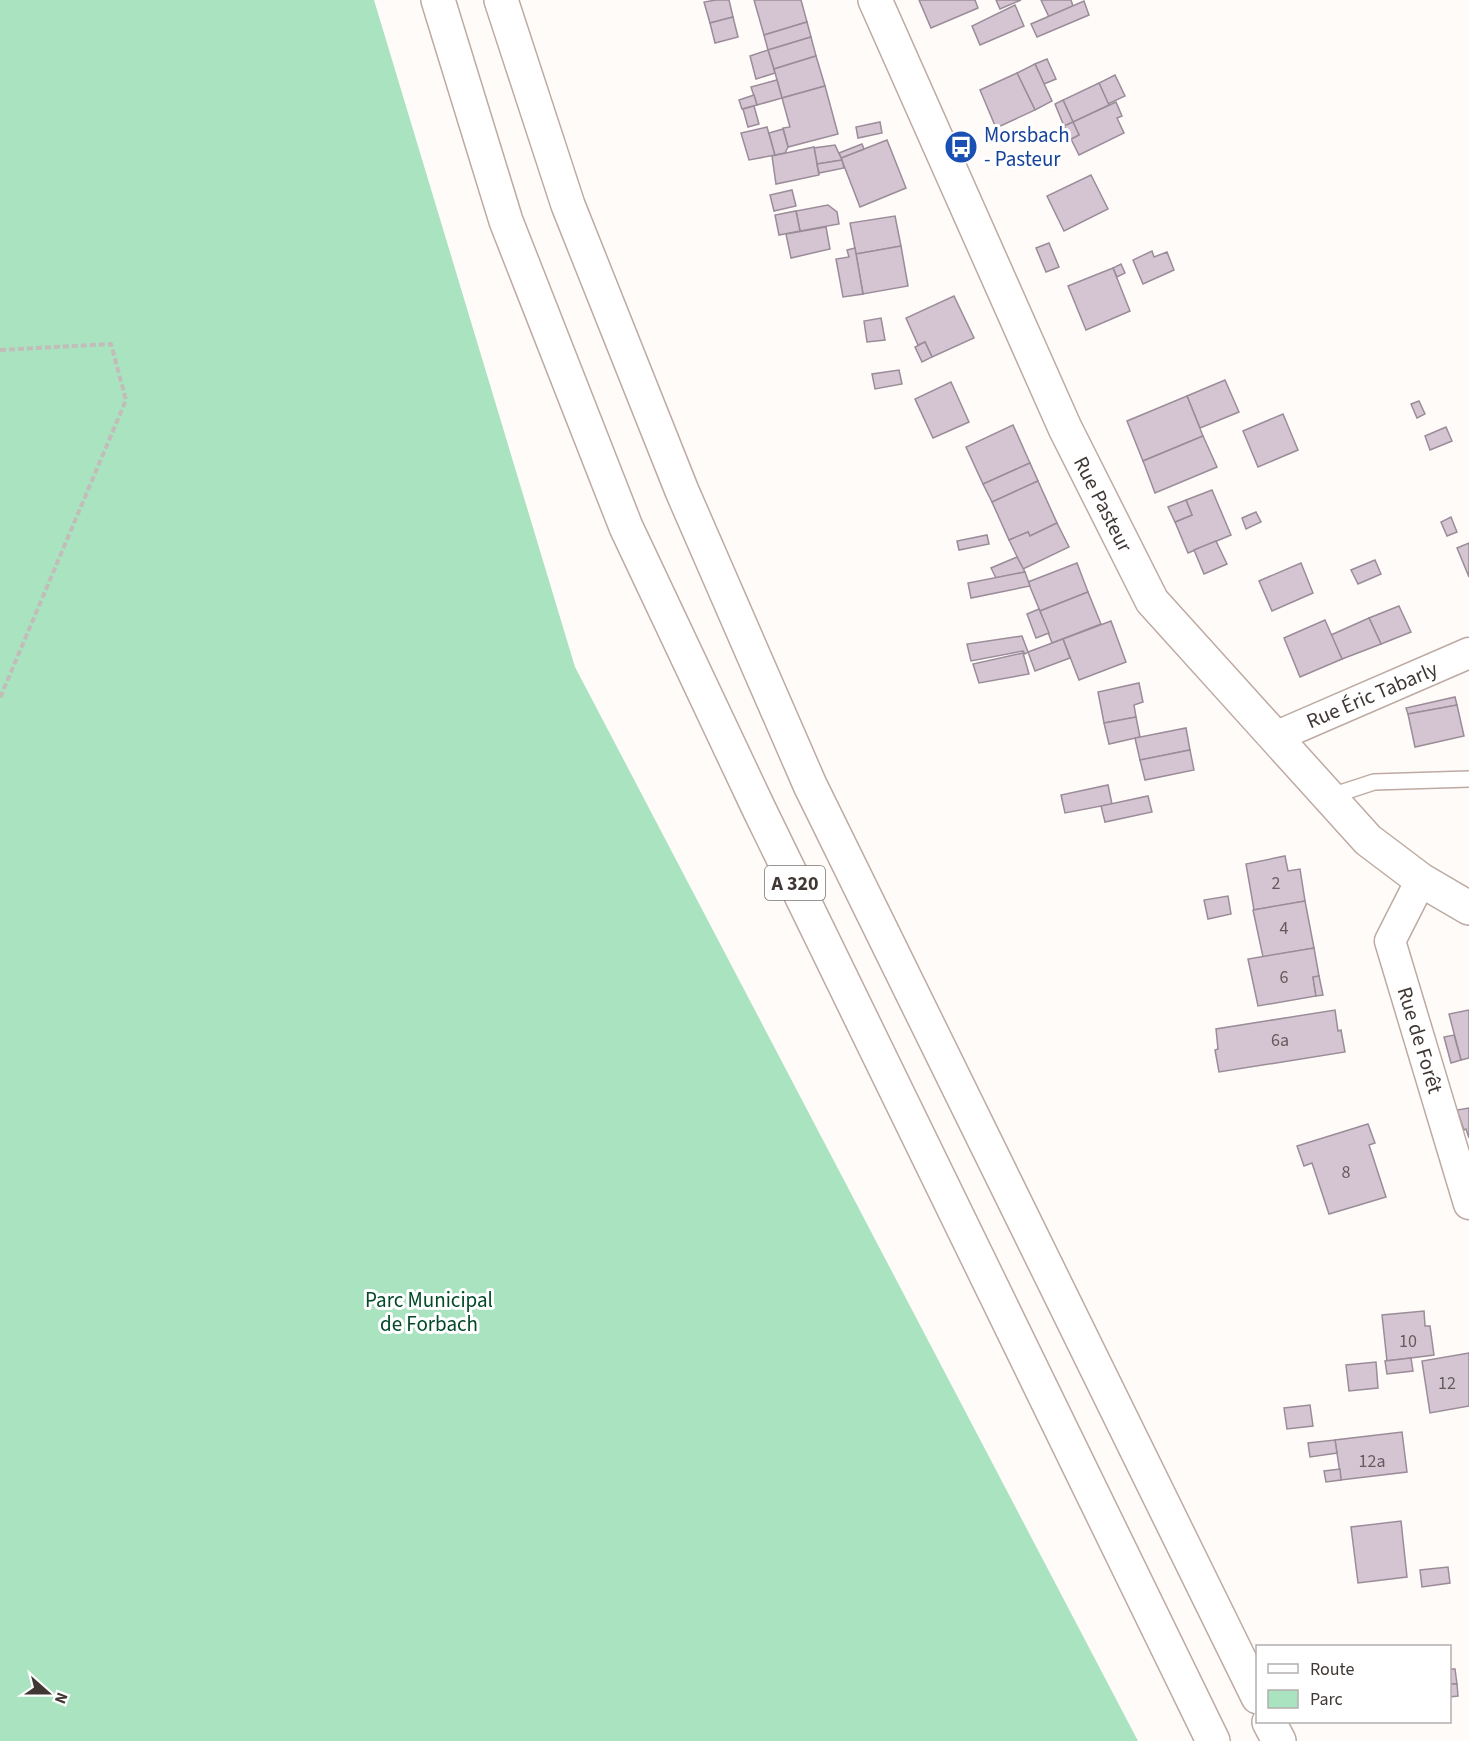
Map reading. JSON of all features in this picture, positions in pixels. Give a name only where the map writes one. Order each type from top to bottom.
[{"type":"main road","name":"A 320","points":[[438,0],[506,221],[626,527],[770,830],[1213,1741]]},
{"type":"main road","name":"A 320","points":[[501,0],[568,205],[682,491],[790,741],[1256,1695]]},
{"type":"main road","name":"Rue Pasteur","points":[[875,0],[1065,428],[1152,601],[1368,840],[1421,880],[1469,908]]},
{"type":"main road","points":[[1270,1723],[1279,1741]]},
{"type":"street","name":"Rue Éric Tabarly","points":[[1275,737],[1469,653]]},
{"type":"street","name":"Rue de Forêt","points":[[1421,880],[1390,941],[1469,1204]]},
{"type":"lane","points":[[1328,796],[1374,783],[1469,779]]},
{"type":"path","points":[[0,350],[111,344],[126,400],[0,698]]},
{"type":"green space","name":"Parc Municipal de Forbach","points":[[0,0],[374,0],[575,667],[1138,1741],[0,1741]]},
{"type":"building","points":[[729,0],[733,17],[710,23],[704,2]]},
{"type":"building","points":[[754,0],[801,0],[807,22],[764,35]]},
{"type":"building","points":[[919,0],[975,0],[978,8],[931,28]]},
{"type":"building","points":[[996,0],[1021,0],[1000,9]]},
{"type":"building","points":[[1041,0],[1071,0],[1073,6],[1049,17]]},
{"type":"building","points":[[1084,1],[1089,15],[1037,37],[1031,24]]},
{"type":"building","points":[[1015,5],[1024,26],[980,45],[972,26]]},
{"type":"building","points":[[733,17],[738,37],[715,43],[710,23]]},
{"type":"building","points":[[807,22],[811,37],[768,50],[764,35]]},
{"type":"building","points":[[811,37],[816,56],[774,69],[768,50]]},
{"type":"building","points":[[768,50],[775,73],[756,79],[750,56]]},
{"type":"building","points":[[816,56],[825,86],[782,98],[774,69]]},
{"type":"building","points":[[1047,59],[1056,79],[1044,84],[1035,64]]},
{"type":"building","points":[[1035,64],[1052,101],[1035,110],[1017,73]]},
{"type":"building","points":[[1017,73],[1035,110],[996,128],[980,90]]},
{"type":"building","points":[[1115,75],[1125,96],[1108,104],[1099,83]]},
{"type":"building","points":[[777,80],[782,98],[757,105],[751,87]]},
{"type":"building","points":[[1099,83],[1109,105],[1073,122],[1063,100]]},
{"type":"building","points":[[825,86],[838,134],[788,147],[783,128],[790,127],[782,98]]},
{"type":"building","points":[[754,95],[757,105],[742,109],[739,100]]},
{"type":"building","points":[[1063,100],[1073,122],[1064,126],[1055,104]]},
{"type":"building","points":[[1116,102],[1122,116],[1117,118],[1124,133],[1079,155],[1071,139],[1079,135],[1073,122]]},
{"type":"building","points":[[754,106],[759,124],[748,127],[743,109]]},
{"type":"building","points":[[880,122],[882,133],[858,138],[856,127]]},
{"type":"building","points":[[1073,122],[1079,135],[1071,139],[1064,126]]},
{"type":"building","points":[[767,127],[775,155],[749,160],[741,133]]},
{"type":"building","points":[[783,129],[788,147],[785,153],[775,155],[769,133]]},
{"type":"building","points":[[887,140],[906,188],[860,207],[841,158]]},
{"type":"building","points":[[862,144],[864,149],[841,158],[839,153]]},
{"type":"building","points":[[835,145],[842,160],[817,164],[814,148]]},
{"type":"building","points":[[814,147],[819,175],[776,184],[772,156]]},
{"type":"building","points":[[842,160],[844,168],[819,173],[817,164]]},
{"type":"building","points":[[1091,175],[1108,209],[1064,231],[1047,196]]},
{"type":"building","points":[[792,190],[796,206],[774,211],[770,195]]},
{"type":"building","points":[[828,205],[837,212],[839,224],[800,231],[796,211]]},
{"type":"building","points":[[796,211],[800,231],[779,235],[775,215]]},
{"type":"building","points":[[895,216],[901,246],[856,254],[850,223]]},
{"type":"building","points":[[826,227],[830,249],[791,258],[786,234]]},
{"type":"building","points":[[1049,243],[1059,267],[1046,272],[1036,248]]},
{"type":"building","points":[[901,246],[908,286],[863,294],[856,254]]},
{"type":"building","points":[[855,248],[863,294],[843,297],[836,259],[849,257],[847,250]]},
{"type":"building","points":[[1152,251],[1154,257],[1167,252],[1174,270],[1143,284],[1133,260]]},
{"type":"building","points":[[1121,264],[1125,273],[1117,277],[1113,268]]},
{"type":"building","points":[[1113,268],[1130,311],[1086,330],[1068,286]]},
{"type":"building","points":[[954,296],[974,338],[932,357],[925,342],[918,345],[906,318]]},
{"type":"building","points":[[881,318],[885,340],[867,342],[864,321]]},
{"type":"building","points":[[925,342],[932,357],[922,362],[915,347]]},
{"type":"building","points":[[899,370],[902,384],[875,389],[872,374]]},
{"type":"building","points":[[1225,380],[1239,412],[1200,428],[1187,396]]},
{"type":"building","points":[[951,382],[969,422],[933,438],[915,399]]},
{"type":"building","points":[[1187,396],[1203,436],[1143,461],[1127,421]]},
{"type":"building","points":[[1419,401],[1425,414],[1417,418],[1411,404]]},
{"type":"building","points":[[1283,414],[1298,450],[1258,467],[1243,431]]},
{"type":"building","points":[[1013,425],[1030,463],[983,484],[966,447]]},
{"type":"building","points":[[1446,427],[1452,441],[1430,450],[1425,436]]},
{"type":"building","points":[[1203,436],[1217,467],[1155,493],[1143,461]]},
{"type":"building","points":[[1030,463],[1038,481],[992,502],[983,484]]},
{"type":"building","points":[[1038,481],[1057,523],[1030,536],[1028,532],[1009,540],[992,502]]},
{"type":"building","points":[[1212,490],[1231,535],[1188,553],[1175,522],[1192,515],[1186,500]]},
{"type":"building","points":[[1186,500],[1192,515],[1175,522],[1168,507]]},
{"type":"building","points":[[1256,512],[1261,522],[1246,529],[1242,518]]},
{"type":"building","points":[[1451,517],[1457,532],[1447,536],[1441,522]]},
{"type":"building","points":[[1057,523],[1069,547],[1023,569],[1009,540],[1028,532],[1030,536]]},
{"type":"building","points":[[987,535],[989,544],[959,550],[957,541]]},
{"type":"building","points":[[1216,541],[1227,564],[1204,574],[1194,550]]},
{"type":"building","points":[[1469,543],[1469,577],[1457,548]]},
{"type":"building","points":[[1017,557],[1025,572],[996,578],[991,568]]},
{"type":"building","points":[[1375,560],[1381,574],[1358,584],[1351,570]]},
{"type":"building","points":[[1077,563],[1088,592],[1040,611],[1028,582]]},
{"type":"building","points":[[1301,563],[1313,593],[1272,611],[1259,581]]},
{"type":"building","points":[[1025,572],[1030,586],[971,598],[968,583]]},
{"type":"building","points":[[1088,592],[1101,624],[1052,643],[1040,611]]},
{"type":"building","points":[[1399,606],[1411,632],[1381,644],[1369,618]]},
{"type":"building","points":[[1039,609],[1049,633],[1036,638],[1027,614]]},
{"type":"building","points":[[1369,618],[1381,644],[1342,659],[1331,635]]},
{"type":"building","points":[[1325,620],[1342,659],[1300,677],[1284,638]]},
{"type":"building","points":[[1111,621],[1126,662],[1079,680],[1063,639]]},
{"type":"building","points":[[1022,636],[1028,652],[1025,654],[1023,651],[971,661],[967,644]]},
{"type":"building","points":[[1063,639],[1070,658],[1035,671],[1028,652]]},
{"type":"building","points":[[1023,653],[1029,674],[979,683],[973,664]]},
{"type":"building","points":[[1139,683],[1143,702],[1134,705],[1136,717],[1104,723],[1098,692]]},
{"type":"building","points":[[1455,697],[1457,705],[1408,714],[1406,708]]},
{"type":"building","points":[[1457,705],[1464,736],[1415,747],[1408,714]]},
{"type":"building","points":[[1136,717],[1140,737],[1109,744],[1104,723]]},
{"type":"building","points":[[1186,728],[1190,750],[1140,760],[1135,738]]},
{"type":"building","points":[[1190,750],[1194,770],[1145,780],[1140,760]]},
{"type":"building","points":[[1108,785],[1112,804],[1065,813],[1061,795]]},
{"type":"building","points":[[1148,796],[1152,812],[1105,822],[1101,806]]},
{"type":"building","points":[[1285,856],[1288,871],[1300,869],[1305,901],[1254,910],[1246,864]]},
{"type":"building","points":[[1228,896],[1231,914],[1208,919],[1204,900]]},
{"type":"building","points":[[1305,901],[1314,948],[1263,957],[1253,910]]},
{"type":"building","points":[[1314,948],[1319,976],[1313,977],[1316,996],[1258,1006],[1248,959]]},
{"type":"building","points":[[1319,976],[1323,995],[1316,996],[1313,977]]},
{"type":"building","points":[[1335,1010],[1338,1031],[1341,1030],[1345,1052],[1219,1072],[1215,1050],[1218,1049],[1216,1029]]},
{"type":"building","points":[[1469,1010],[1469,1058],[1461,1060],[1449,1014]]},
{"type":"building","points":[[1454,1035],[1461,1060],[1451,1063],[1444,1037]]},
{"type":"building","points":[[1469,1108],[1469,1138],[1457,1110]]},
{"type":"building","points":[[1368,1124],[1375,1143],[1369,1145],[1386,1197],[1329,1214],[1312,1163],[1304,1166],[1297,1146]]},
{"type":"building","points":[[1424,1311],[1425,1326],[1430,1326],[1434,1355],[1387,1361],[1382,1315]]},
{"type":"building","points":[[1469,1353],[1469,1406],[1430,1413],[1422,1361]]},
{"type":"building","points":[[1411,1358],[1413,1371],[1387,1374],[1385,1361]]},
{"type":"building","points":[[1376,1362],[1378,1388],[1349,1391],[1346,1365]]},
{"type":"building","points":[[1310,1405],[1313,1426],[1287,1429],[1284,1408]]},
{"type":"building","points":[[1402,1432],[1407,1472],[1341,1480],[1335,1440]]},
{"type":"building","points":[[1335,1440],[1337,1453],[1310,1457],[1308,1443]]},
{"type":"building","points":[[1340,1469],[1341,1480],[1326,1482],[1324,1471]]},
{"type":"building","points":[[1401,1521],[1407,1577],[1358,1583],[1351,1527]]},
{"type":"building","points":[[1448,1567],[1450,1583],[1422,1587],[1420,1570]]},
{"type":"building","points":[[1451,1669],[1455,1669],[1457,1684],[1451,1684]]},
{"type":"building","points":[[1451,1684],[1457,1684],[1458,1696],[1451,1697]]},
{"type":"place","name":"Morsbach - Pasteur","points":[[961,147]]}]
